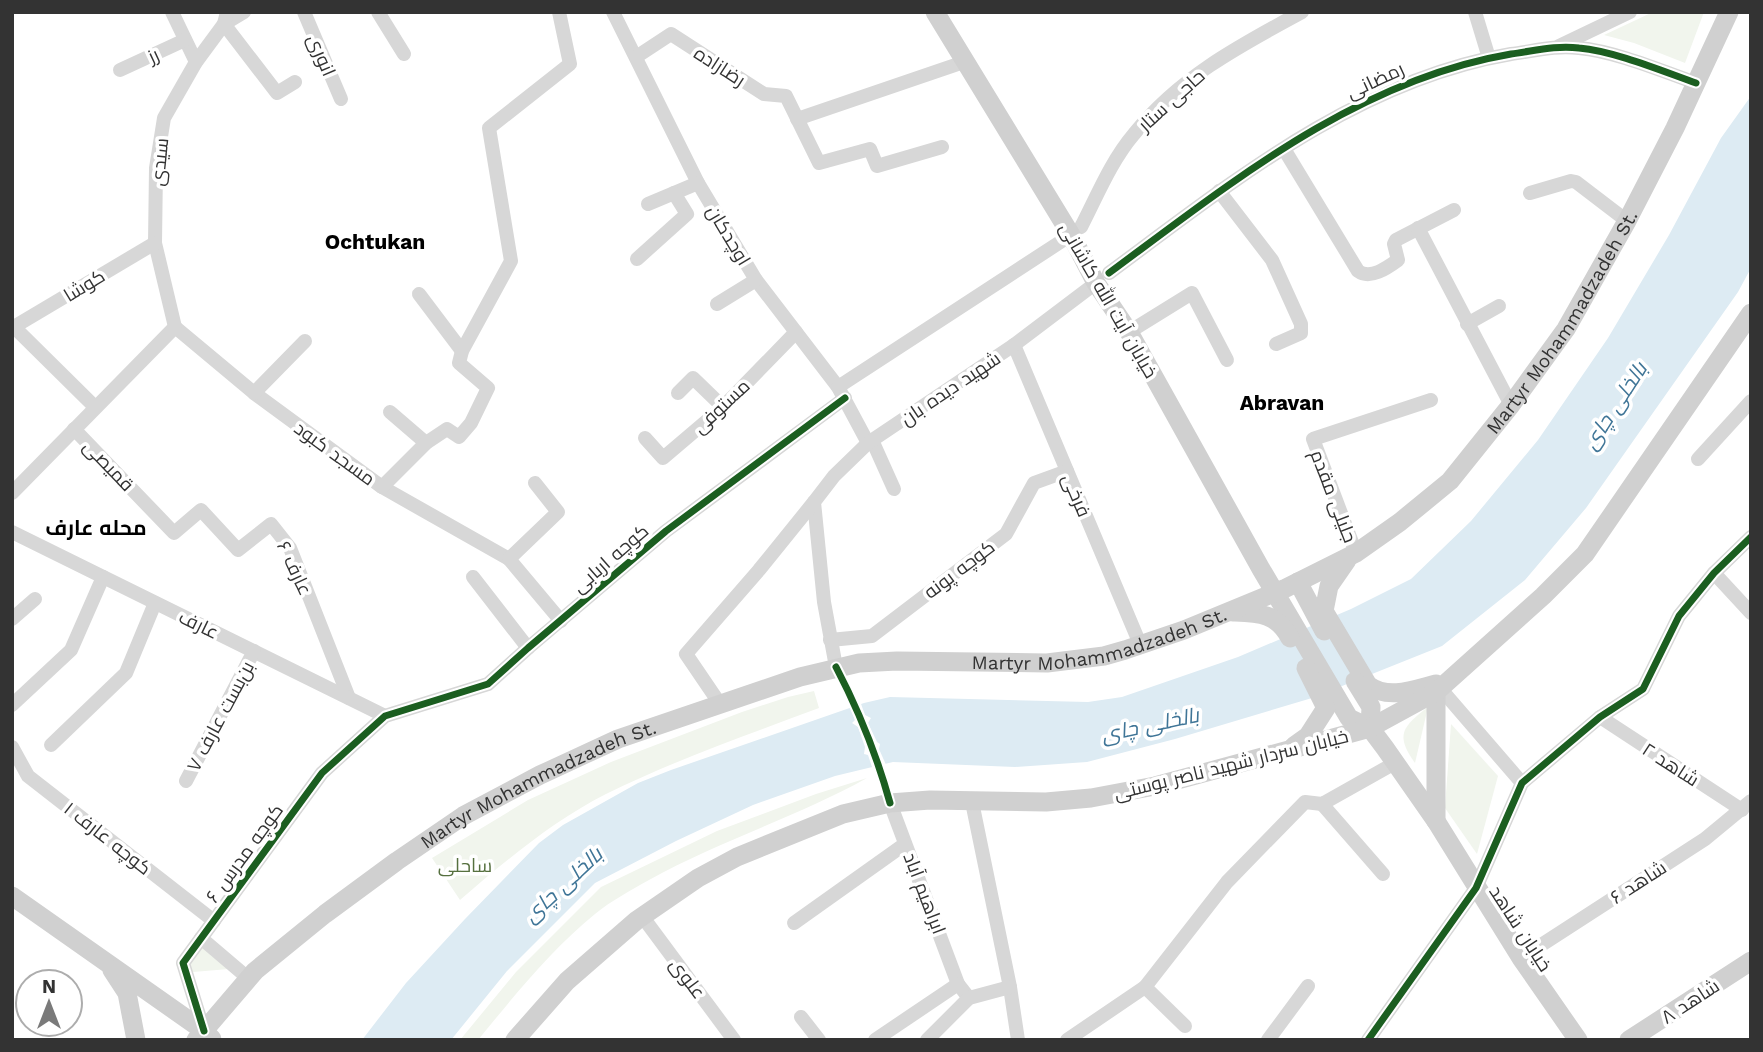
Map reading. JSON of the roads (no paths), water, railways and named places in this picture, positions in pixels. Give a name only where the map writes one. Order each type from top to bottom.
[{"type":"main road","name":"خیابان آیت الله کاشانی","points":[[935,12],[964,62],[1076,231],[1102,278],[1135,328],[1329,698],[1349,718],[1370,728]]},
{"type":"main road","name":"Martyr Mohammadzadeh St.","points":[[204,1037],[248,978],[325,914],[397,861],[463,816],[540,775],[618,739],[777,684],[836,667],[897,661],[1047,663],[1104,656],[1229,612],[1298,583],[1353,555],[1401,522],[1450,481],[1511,405],[1566,328],[1627,221],[1729,12]]},
{"type":"main road","name":"خیابان سردار شهید ناصر پوستی","points":[[515,1040],[567,981],[642,916],[698,878],[737,857],[843,814],[890,803],[930,800],[1046,802],[1091,798],[1156,786],[1370,728],[1441,687],[1585,554],[1751,313]]},
{"type":"main road","points":[[1319,610],[1329,586],[1353,555]]},
{"type":"main road","points":[[1298,583],[1319,610],[1360,681],[1371,707],[1370,728]]},
{"type":"main road","points":[[1229,612],[1255,612],[1275,618],[1290,628]]},
{"type":"main road","points":[[1360,681],[1377,692],[1400,693],[1441,687],[1436,821]]},
{"type":"main road","points":[[1287,751],[1308,736],[1317,725],[1329,698]]},
{"type":"main road","name":"خیابان شاهد","points":[[1370,728],[1436,821],[1521,958],[1578,1040]]},
{"type":"main road","points":[[12,896],[108,963],[204,1037]]},
{"type":"main road","name":"شاهد ۸","points":[[1629,1040],[1751,961]]},
{"type":"main road","points":[[108,963],[127,993],[136,1040]]},
{"type":"street","points":[[172,12],[196,62]]},
{"type":"street","points":[[244,12],[226,18],[277,93],[295,82]]},
{"type":"street","name":"انوری","points":[[304,12],[341,99]]},
{"type":"street","points":[[378,12],[404,54]]},
{"type":"street","points":[[382,487],[426,443],[447,429],[459,437],[471,423],[488,388],[459,363],[511,261],[489,128],[570,64],[559,12]]},
{"type":"street","name":"اوچدکان","points":[[613,12],[698,183],[756,280],[841,393],[870,441],[894,489]]},
{"type":"street","name":"حاجی ستار","points":[[841,393],[1076,231],[1118,156],[1155,111],[1198,73],[1228,52],[1302,12]]},
{"type":"street","points":[[1475,12],[1489,58]]},
{"type":"street","name":"رمضانی","points":[[1557,47],[1630,12]]},
{"type":"street","name":"سیدی","points":[[174,327],[155,243],[156,168],[164,118],[196,62],[226,18]]},
{"type":"street","name":"رضازاده","points":[[636,57],[671,34],[764,94],[786,96],[819,163],[870,149],[877,166],[942,147]]},
{"type":"street","name":"رز","points":[[120,70],[185,40]]},
{"type":"street","name":"رمضانی","points":[[1102,278],[1219,191],[1349,109],[1456,66],[1557,47],[1605,52],[1696,83]]},
{"type":"street","points":[[797,119],[964,62]]},
{"type":"street","points":[[1284,149],[1358,271],[1363,275],[1368,276],[1396,262],[1398,256],[1394,242],[1454,210]]},
{"type":"street","points":[[1530,193],[1571,181],[1627,221]]},
{"type":"street","points":[[648,204],[698,183]]},
{"type":"street","points":[[1219,191],[1272,260],[1300,324],[1301,333],[1276,344]]},
{"type":"street","points":[[637,259],[687,214],[674,193]]},
{"type":"street","points":[[1418,228],[1466,324],[1511,405]]},
{"type":"street","name":"کوشا","points":[[13,328],[155,243]]},
{"type":"street","name":"شهید دیده بان","points":[[720,704],[686,654],[759,570],[834,477],[870,441],[1014,345],[1102,278]]},
{"type":"street","points":[[717,304],[756,280]]},
{"type":"street","points":[[1135,328],[1192,293],[1227,360]]},
{"type":"street","points":[[419,294],[463,351]]},
{"type":"street","points":[[1466,324],[1499,306]]},
{"type":"street","points":[[12,493],[174,327]]},
{"type":"street","name":"مسجد کبود","points":[[174,327],[254,393],[382,487],[509,559]]},
{"type":"street","points":[[13,328],[95,407]]},
{"type":"street","name":"مستوفی","points":[[645,438],[663,458],[723,407],[796,332]]},
{"type":"street","points":[[254,393],[305,341]]},
{"type":"street","name":"فرخی","points":[[1014,345],[1140,644]]},
{"type":"street","points":[[678,393],[693,379],[723,407]]},
{"type":"street","name":"کوچه اربابی","points":[[385,716],[488,684],[666,531],[841,393]]},
{"type":"street","name":"جلیلی مقدم","points":[[1353,555],[1313,439],[1431,400]]},
{"type":"street","points":[[1698,459],[1751,401]]},
{"type":"street","points":[[390,412],[426,443]]},
{"type":"street","name":"قمیصی","points":[[74,429],[174,533]]},
{"type":"street","name":"کوچه پونه","points":[[830,640],[872,636],[1006,534],[1034,483],[1067,471]]},
{"type":"street","points":[[535,483],[558,512],[509,559],[561,621]]},
{"type":"street","points":[[814,502],[817,545],[836,667]]},
{"type":"street","name":"عارف ۶","points":[[174,533],[201,510],[239,550],[271,524],[290,548],[349,698]]},
{"type":"street","name":"عارف","points":[[12,532],[385,716]]},
{"type":"street","points":[[1368,1040],[1476,888],[1522,783],[1600,717],[1643,689],[1679,616],[1714,573],[1751,537]]},
{"type":"street","points":[[1714,573],[1751,613]]},
{"type":"street","points":[[12,705],[71,650],[103,577]]},
{"type":"street","points":[[473,577],[528,648]]},
{"type":"street","points":[[12,619],[35,599]]},
{"type":"street","points":[[51,746],[126,673],[155,603]]},
{"type":"street","name":"بن‌بست عارف ۷","points":[[186,781],[254,651]]},
{"type":"street","points":[[1441,687],[1522,783]]},
{"type":"street","name":"کوچه مدرس ۶","points":[[204,1037],[183,964],[322,773],[385,716]]},
{"type":"street","name":"شاهد ۲","points":[[1600,717],[1746,806]]},
{"type":"street","name":"کوچه عارف ۱","points":[[12,747],[28,776],[214,921]]},
{"type":"street","points":[[1067,1040],[1145,987],[1227,882],[1304,802],[1322,804],[1395,763]]},
{"type":"street","points":[[972,802],[1010,987],[1018,1040]]},
{"type":"street","name":"ابراهیم آباد","points":[[890,803],[941,932],[958,984],[968,998]]},
{"type":"street","points":[[1322,804],[1383,874]]},
{"type":"street","name":"شاهد ۶","points":[[1521,958],[1705,839],[1746,806]]},
{"type":"street","points":[[794,923],[905,844]]},
{"type":"street","name":"علوی","points":[[642,916],[734,1040]]},
{"type":"street","points":[[201,938],[248,978]]},
{"type":"street","points":[[875,1040],[958,984]]},
{"type":"street","points":[[1268,1040],[1308,986]]},
{"type":"street","points":[[927,1040],[968,998],[1010,987]]},
{"type":"street","points":[[1145,987],[1185,1026]]},
{"type":"street","points":[[802,1017],[819,1040]]},
{"type":"water","name":"بالخلی چای","points":[[1751,96],[1751,268],[1738,292],[1586,508],[1525,580],[1442,646],[1312,698],[1087,762],[1015,767],[893,762],[835,776],[753,805],[595,883],[507,971],[451,1040],[362,1040],[406,983],[539,843],[563,825],[638,783],[864,703],[890,697],[1088,702],[1122,697],[1238,657],[1351,609],[1411,579],[1471,521],[1538,440],[1608,338],[1669,235],[1721,138]]},
{"type":"district","name":"Ochtukan","points":[[375,242]]},
{"type":"district","name":"Abravan","points":[[1282,403]]},
{"type":"district","name":"محله عارف","points":[[96,528]]},
{"type":"park label","name":"ساحلی","points":[[465,865]]}]
